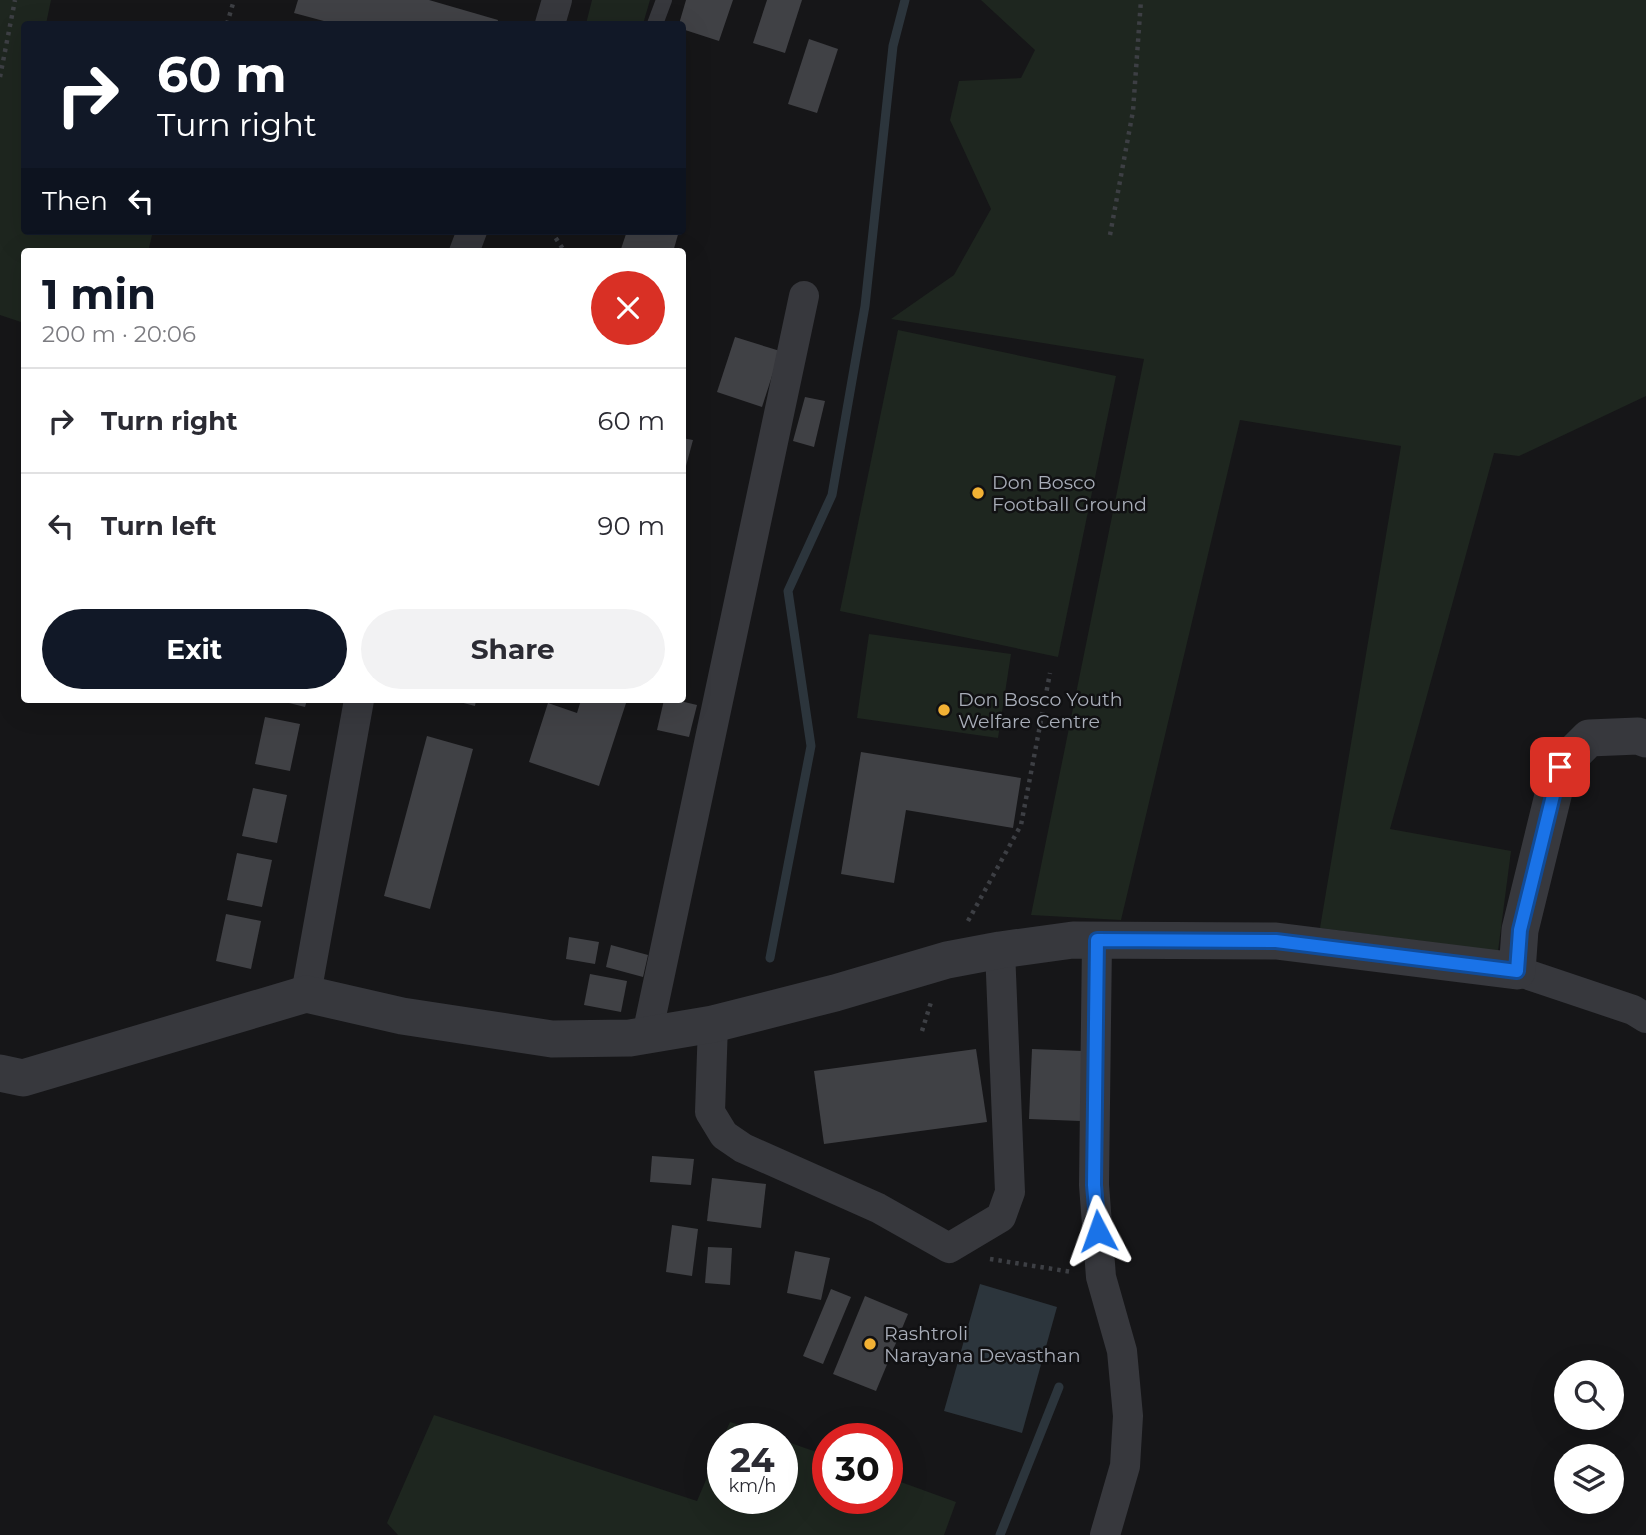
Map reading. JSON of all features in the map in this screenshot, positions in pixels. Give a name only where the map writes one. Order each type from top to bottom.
[{"type":"street","points":[[551,21],[557,0]]},
{"type":"street","points":[[647,1035],[804,296]]},
{"type":"street","points":[[306,994],[358,703]]},
{"type":"street","points":[[1517,971],[1520,930],[1560,767],[1589,738],[1638,736],[1646,739]]},
{"type":"street","points":[[0,1073],[23,1078],[306,994],[402,1016],[552,1039],[631,1038],[713,1024],[835,993],[947,960],[1073,940],[1276,941],[1517,971],[1633,1010],[1646,1018]]},
{"type":"street","points":[[1097,940],[1094,1185],[1101,1277],[1122,1351],[1128,1416],[1125,1466],[1105,1535]]},
{"type":"street","points":[[713,1024],[710,1112],[724,1135],[743,1148],[878,1208],[949,1248],[1002,1217],[1010,1192],[1000,950]]},
{"type":"lane","points":[[656,21],[664,0]]},
{"type":"path","points":[[0,78],[15,0]]},
{"type":"path","points":[[228,21],[234,0]]},
{"type":"path","points":[[1110,235],[1133,111],[1141,0]]},
{"type":"path","points":[[922,1031],[937,980],[1021,825],[1050,673]]},
{"type":"path","points":[[949,1248],[981,1258],[1101,1277]]},
{"type":"shaded area","points":[[0,0],[51,0],[47,21],[21,21],[21,235],[152,235],[149,248],[21,248],[21,322],[0,315]]},
{"type":"shaded area","points":[[592,0],[650,0],[644,21],[587,21]]},
{"type":"shaded area","points":[[981,0],[1646,0],[1646,396],[1519,456],[1494,453],[1390,829],[1511,851],[1498,951],[1320,928],[1401,446],[1240,420],[1121,920],[1031,915],[1144,359],[891,319],[954,275],[991,209],[950,120],[959,81],[1021,78],[1035,50]]},
{"type":"shaded area","name":"Don Bosco Football Ground","points":[[898,330],[1116,376],[1058,657],[840,611]]},
{"type":"shaded area","points":[[869,634],[1011,654],[998,738],[857,718]]},
{"type":"shaded area","points":[[980,1284],[1057,1307],[1022,1433],[944,1411]]},
{"type":"shaded area","points":[[434,1415],[697,1501],[707,1478],[707,1514],[798,1514],[798,1446],[812,1450],[812,1514],[903,1514],[903,1483],[956,1502],[944,1535],[398,1535],[387,1523]]},
{"type":"building","points":[[298,0],[429,0],[498,20],[324,21],[294,13]]},
{"type":"building","points":[[686,0],[733,0],[719,41],[686,30],[686,21],[680,21]]},
{"type":"building","points":[[767,0],[802,0],[785,53],[753,43]]},
{"type":"building","points":[[809,39],[838,49],[817,113],[788,104]]},
{"type":"building","points":[[626,235],[678,235],[674,248],[621,248]]},
{"type":"building","points":[[735,337],[780,351],[762,407],[717,392]]},
{"type":"building","points":[[805,397],[825,401],[814,447],[793,441]]},
{"type":"building","points":[[686,439],[693,440],[686,466]]},
{"type":"building","points":[[289,703],[306,703],[305,707]]},
{"type":"building","points":[[548,703],[577,713],[580,703],[626,703],[599,786],[529,762]]},
{"type":"building","points":[[663,703],[697,705],[689,737],[657,730]]},
{"type":"building","points":[[265,717],[300,724],[290,771],[255,764]]},
{"type":"building","points":[[427,736],[473,749],[430,909],[384,896]]},
{"type":"building","points":[[861,752],[1021,778],[1013,828],[906,810],[894,883],[841,874]]},
{"type":"building","points":[[253,788],[287,795],[277,843],[242,836]]},
{"type":"building","points":[[237,853],[272,860],[262,907],[227,900]]},
{"type":"building","points":[[226,914],[261,921],[251,969],[216,961]]},
{"type":"building","points":[[569,937],[599,942],[595,964],[566,959]]},
{"type":"building","points":[[611,945],[648,955],[643,977],[606,967]]},
{"type":"building","points":[[590,974],[627,981],[621,1012],[584,1005]]},
{"type":"building","points":[[976,1049],[987,1122],[824,1144],[814,1071]]},
{"type":"building","points":[[1032,1049],[1083,1051],[1080,1121],[1029,1119]]},
{"type":"building","points":[[652,1156],[694,1159],[691,1185],[650,1182]]},
{"type":"building","points":[[712,1178],[766,1184],[761,1228],[707,1221]]},
{"type":"building","points":[[672,1225],[698,1229],[692,1276],[666,1272]]},
{"type":"building","points":[[708,1247],[732,1248],[730,1285],[705,1283]]},
{"type":"building","points":[[795,1251],[830,1258],[821,1300],[787,1293]]},
{"type":"building","points":[[831,1289],[851,1297],[823,1364],[803,1356]]},
{"type":"building","name":"Rashtroli Narayana Devasthan","points":[[865,1296],[908,1314],[876,1391],[833,1374]]},
{"type":"waterway","points":[[770,958],[811,746],[788,591],[832,495],[865,306],[893,46],[905,0]]},
{"type":"waterway","points":[[1000,1535],[1059,1387]]},
{"type":"place","name":"Don Bosco Football Ground","points":[[978,493]]},
{"type":"place","name":"Don Bosco Youth Welfare Centre","points":[[944,710]]},
{"type":"place","name":"Rashtroli Narayana Devasthan","points":[[870,1344]]},
{"type":"route","points":[[1098,1231],[1094,1185],[1097,940],[1276,941],[1517,971],[1520,930],[1560,767]]}]
